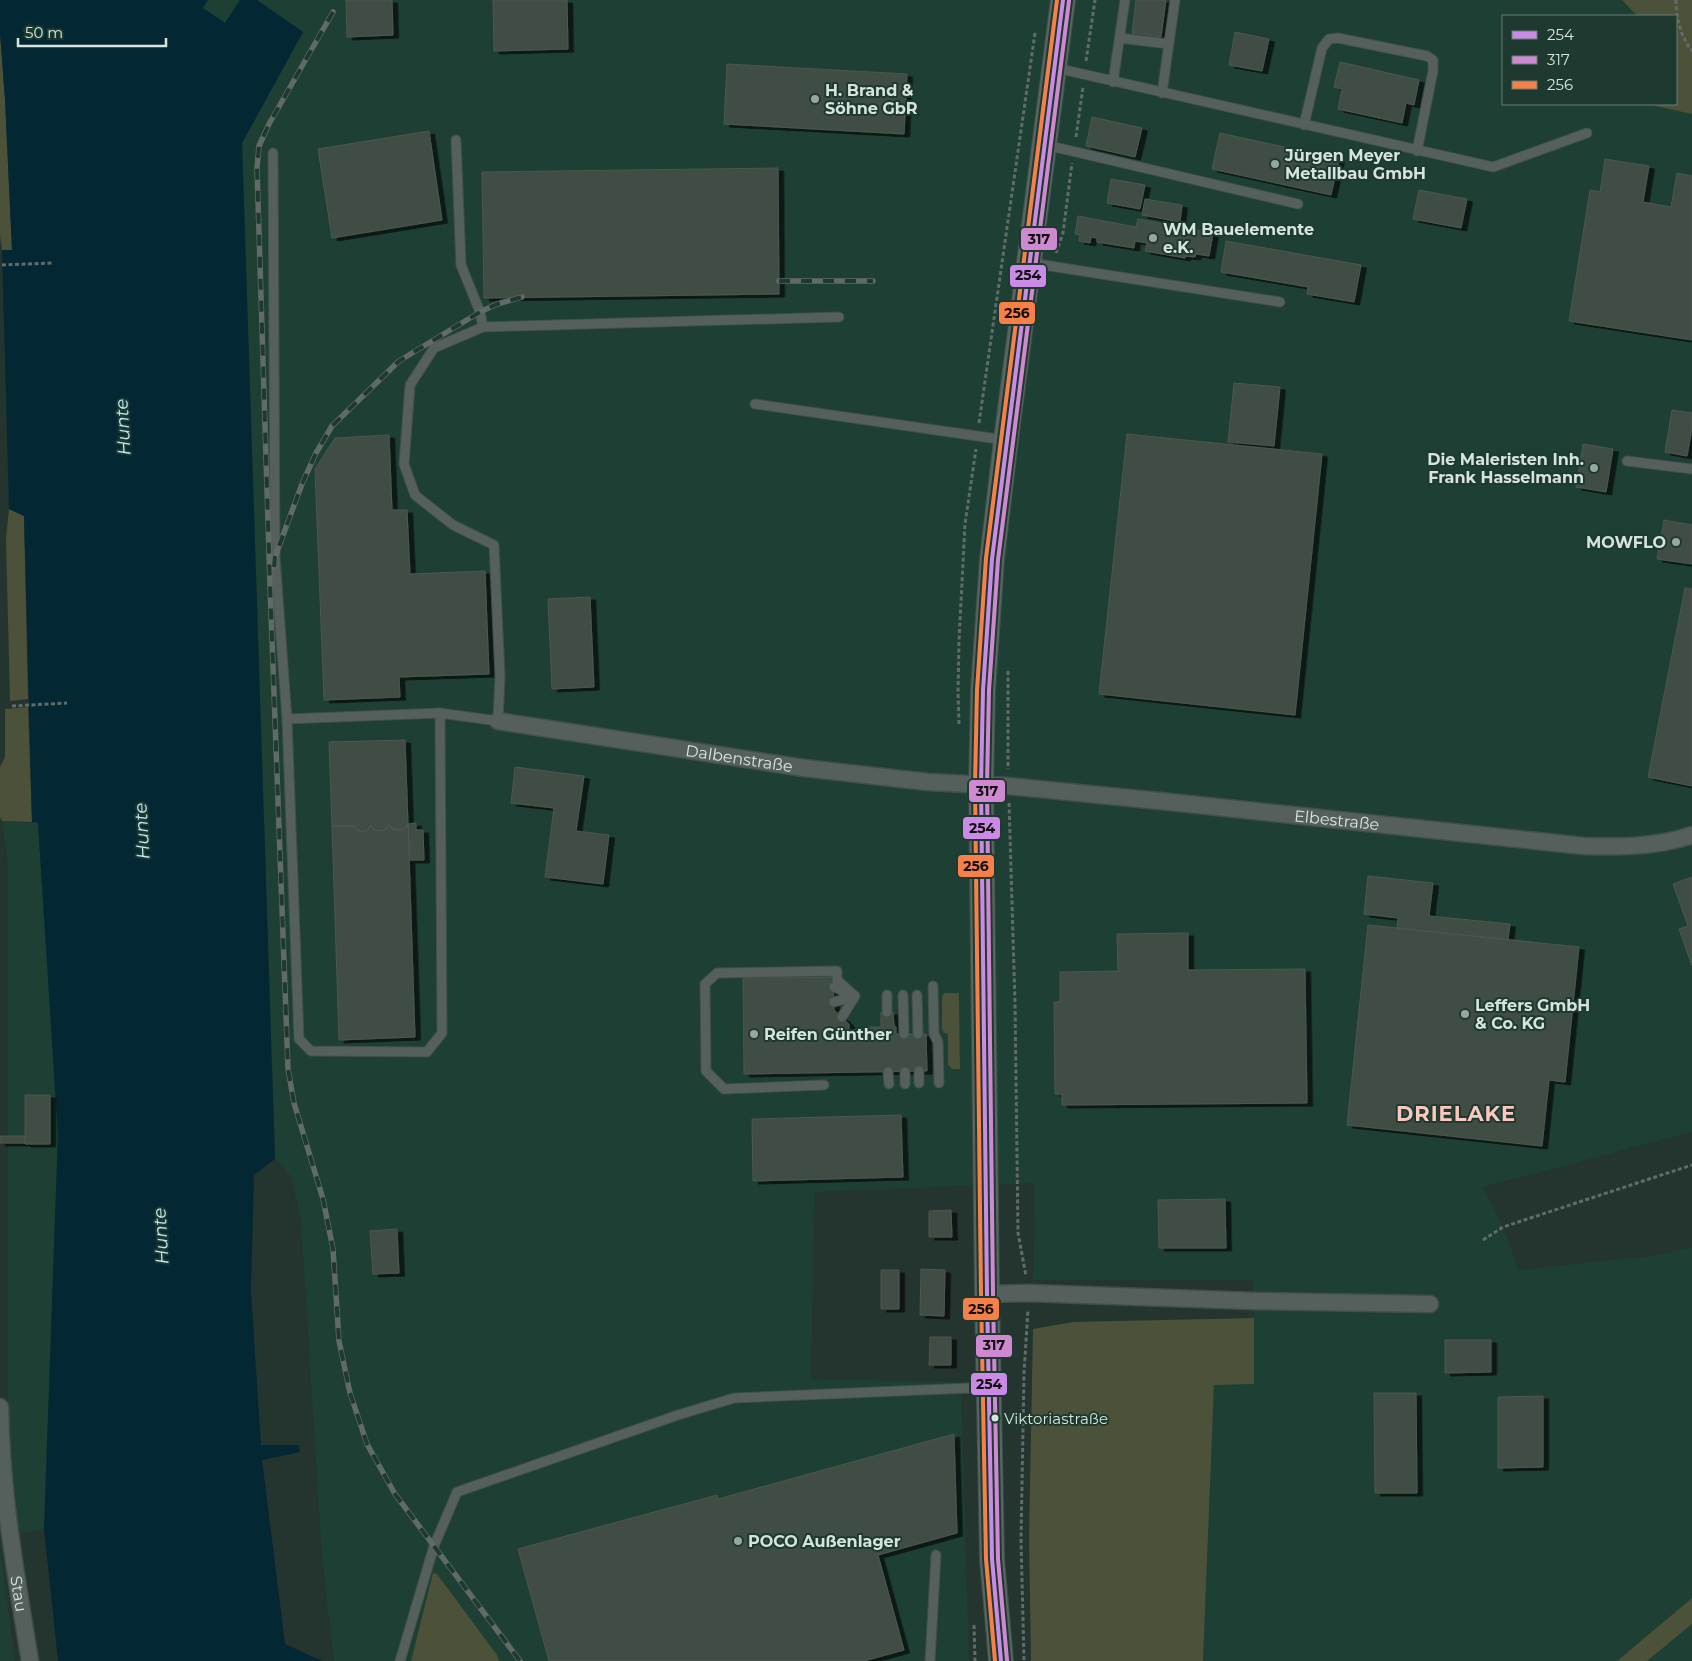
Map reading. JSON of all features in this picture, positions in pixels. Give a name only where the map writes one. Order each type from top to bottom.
[{"type":"main road","points":[[1002,1661],[992,1559],[982,690],[988,598],[1006,440],[1040,264],[1043,144],[1063,0]]},
{"type":"street","name":"Dalbenstraße","points":[[498,721],[804,768],[928,782],[982,785]]},
{"type":"street","name":"Elbestraße","points":[[982,785],[1008,786],[1584,846],[1627,847],[1676,840],[1692,835]]},
{"type":"street","points":[[988,1294],[1029,1293],[1254,1301],[1430,1304]]},
{"type":"street","name":"Stau","points":[[0,1407],[4,1494],[11,1549],[30,1661]]},
{"type":"lane","points":[[1113,82],[1125,0]]},
{"type":"lane","points":[[1162,93],[1175,0]]},
{"type":"lane","points":[[1120,38],[1169,44]]},
{"type":"lane","points":[[1304,125],[1322,48],[1329,39],[1338,38],[1427,56],[1433,60],[1433,71],[1417,151]]},
{"type":"lane","points":[[1053,67],[1492,167],[1586,133]]},
{"type":"lane","points":[[456,140],[461,265],[480,312],[482,327]]},
{"type":"lane","points":[[1043,144],[1298,204]]},
{"type":"lane","points":[[273,153],[275,557],[288,719],[299,1038],[311,1051],[426,1052],[442,1033],[440,713]]},
{"type":"lane","points":[[1040,264],[1280,302]]},
{"type":"lane","points":[[288,719],[440,713],[498,721],[500,676],[494,545],[453,525],[415,495],[404,464],[410,385],[434,348],[482,327],[839,317]]},
{"type":"lane","points":[[755,404],[1006,440]]},
{"type":"lane","points":[[1627,461],[1692,469]]},
{"type":"lane","points":[[824,1086],[724,1088],[706,1071],[704,984],[717,973],[837,971],[837,980],[855,996]]},
{"type":"lane","points":[[934,986],[934,1034],[938,1042],[939,1083]]},
{"type":"lane","points":[[834,987],[855,996]]},
{"type":"lane","points":[[887,995],[888,1012]]},
{"type":"lane","points":[[903,995],[904,1034]]},
{"type":"lane","points":[[917,995],[918,1034]]},
{"type":"lane","points":[[834,1002],[855,996]]},
{"type":"lane","points":[[842,1017],[855,996]]},
{"type":"lane","points":[[919,1071],[919,1083]]},
{"type":"lane","points":[[888,1072],[889,1084]]},
{"type":"lane","points":[[904,1072],[905,1084]]},
{"type":"lane","points":[[400,1661],[434,1546],[457,1492],[678,1415],[734,1398],[969,1388],[990,1389]]},
{"type":"lane","points":[[930,1661],[936,1555]]},
{"type":"path","points":[[1040,264],[1063,233],[1095,0]]},
{"type":"path","points":[[1676,0],[1676,15]]},
{"type":"path","points":[[1677,19],[1687,46],[1692,51]]},
{"type":"path","points":[[2,265],[54,263]]},
{"type":"path","points":[[1008,669],[1008,786],[1015,1012],[1018,1233],[1029,1293],[1024,1373],[1021,1540],[1024,1661]]},
{"type":"path","points":[[12,706],[67,704]]},
{"type":"path","points":[[1483,1240],[1503,1227],[1692,1165]]},
{"type":"shaded area","points":[[208,0],[240,0],[225,23],[203,8]]},
{"type":"shaded area","points":[[257,0],[1621,0],[1636,15],[1502,15],[1502,105],[1656,105],[1692,114],[1692,1132],[1483,1187],[1503,1227],[1519,1270],[1659,1255],[1692,1247],[1692,1598],[1617,1661],[1203,1661],[1214,1384],[1254,1384],[1253,1280],[1033,1280],[1034,1183],[815,1192],[811,1379],[961,1382],[969,1661],[334,1661],[322,1560],[301,1221],[291,1177],[275,1159],[242,143],[303,32]],"holes":[[[958,993],[960,1069],[949,1068],[948,1065],[948,1033]]]},
{"type":"shaded area","points":[[1622,0],[1692,0],[1692,114],[1655,106],[1677,105],[1677,15],[1636,15]]},
{"type":"shaded area","points":[[0,33],[12,250],[2,250],[0,235]]},
{"type":"shaded area","points":[[9,509],[24,516],[28,699],[10,701],[6,539]]},
{"type":"shaded area","points":[[28,707],[32,822],[2,821],[0,817],[0,767],[5,757],[5,709]]},
{"type":"shaded area","points":[[2,821],[38,823],[58,1135],[44,1529],[18,1534],[13,1512],[8,1431],[8,865]]},
{"type":"shaded area","points":[[944,993],[959,993],[960,1069],[952,1069],[948,1065],[948,1034],[942,1030],[942,997]]},
{"type":"shaded area","points":[[1254,1318],[1254,1384],[1214,1385],[1203,1661],[1031,1661],[1029,1538],[1033,1329],[1073,1322]]},
{"type":"shaded area","points":[[0,1548],[15,1661],[0,1661]]},
{"type":"shaded area","points":[[433,1573],[437,1574],[497,1655],[499,1661],[411,1661]]},
{"type":"shaded area","points":[[1692,1598],[1692,1624],[1647,1661],[1617,1661]]},
{"type":"shaded area","points":[[1692,1624],[1692,1661],[1647,1661]]},
{"type":"water","name":"Hunte","points":[[0,0],[208,0],[203,8],[225,23],[240,0],[257,0],[303,32],[242,143],[275,1159],[254,1175],[251,1292],[261,1445],[299,1445],[300,1452],[262,1460],[285,1644],[322,1661],[58,1661],[44,1529],[58,1135],[38,823],[32,822],[24,516],[9,509],[2,250],[12,250],[0,33]]},
{"type":"building","points":[[346,0],[392,0],[393,35],[347,37]]},
{"type":"building","points":[[493,0],[567,0],[568,49],[494,51]]},
{"type":"building","points":[[1136,0],[1166,0],[1161,37],[1132,33]]},
{"type":"building","points":[[1235,32],[1269,39],[1262,71],[1229,65]]},
{"type":"building","points":[[1340,62],[1419,80],[1414,105],[1406,103],[1402,123],[1338,109],[1342,89],[1334,87]]},
{"type":"building","name":"H. Brand & Söhne GbR","points":[[727,64],[907,74],[904,134],[724,124]]},
{"type":"building","points":[[1092,117],[1142,128],[1135,157],[1086,146]]},
{"type":"building","points":[[429,131],[442,220],[332,238],[318,149]]},
{"type":"building","name":"Jürgen Meyer Metallbau GmbH","points":[[1220,133],[1339,159],[1331,195],[1212,169]]},
{"type":"building","points":[[1605,159],[1649,166],[1643,202],[1671,207],[1677,173],[1692,176],[1692,340],[1569,321],[1590,190],[1600,192]]},
{"type":"building","points":[[778,168],[779,294],[484,298],[482,172]]},
{"type":"building","points":[[1111,179],[1145,185],[1140,209],[1107,203]]},
{"type":"building","points":[[1419,190],[1467,199],[1461,228],[1413,219]]},
{"type":"building","points":[[1145,199],[1182,205],[1180,222],[1142,215]]},
{"type":"building","name":"WM Bauelemente e.K.","points":[[1078,216],[1136,227],[1138,219],[1213,233],[1209,256],[1196,254],[1195,257],[1185,256],[1185,258],[1145,251],[1147,243],[1135,241],[1134,248],[1097,242],[1097,238],[1091,237],[1090,243],[1079,241],[1080,235],[1075,234]]},
{"type":"building","points":[[1226,241],[1361,265],[1354,302],[1307,294],[1308,287],[1221,272]]},
{"type":"building","points":[[1234,383],[1280,387],[1274,446],[1228,442]]},
{"type":"building","points":[[1672,410],[1692,413],[1692,428],[1687,456],[1665,452]]},
{"type":"building","points":[[1127,434],[1322,454],[1295,715],[1099,694]]},
{"type":"building","points":[[389,435],[392,510],[407,510],[410,574],[485,571],[489,674],[399,677],[400,697],[324,700],[315,469],[335,438]]},
{"type":"building","name":"Die Maleristen Inh. Frank Hasselmann","points":[[1583,444],[1613,449],[1606,492],[1576,487]]},
{"type":"building","name":"MOWFLO","points":[[1664,520],[1692,525],[1692,564],[1657,559]]},
{"type":"building","points":[[1685,588],[1692,589],[1692,786],[1648,777]]},
{"type":"building","points":[[590,597],[594,687],[552,689],[548,599]]},
{"type":"building","points":[[405,740],[408,824],[404,829],[392,829],[389,824],[385,830],[380,831],[374,830],[371,825],[368,830],[363,832],[357,830],[354,826],[332,826],[329,742]]},
{"type":"building","points":[[515,767],[584,776],[576,831],[609,835],[603,884],[545,877],[554,808],[511,803]]},
{"type":"building","points":[[416,823],[416,830],[423,830],[424,860],[410,860],[408,824]]},
{"type":"building","points":[[389,824],[392,829],[398,830],[404,829],[408,824],[415,1037],[339,1040],[332,826],[354,826],[357,830],[363,832],[368,830],[371,825],[374,830],[385,830]]},
{"type":"building","points":[[1368,876],[1433,883],[1429,916],[1510,924],[1508,940],[1397,928],[1398,918],[1364,914]]},
{"type":"building","points":[[1692,877],[1692,966],[1679,929],[1688,926],[1673,884]]},
{"type":"building","name":"Leffers GmbH & Co. KG","points":[[1368,925],[1579,947],[1565,1082],[1549,1080],[1542,1146],[1347,1125]]},
{"type":"building","points":[[1188,933],[1188,970],[1305,969],[1307,1103],[1062,1105],[1062,1094],[1055,1094],[1054,1002],[1060,1002],[1060,972],[1118,971],[1117,934]]},
{"type":"building","points":[[833,977],[834,1010],[849,1024],[849,1030],[867,1030],[867,1027],[881,1027],[881,1012],[893,1012],[896,1034],[926,1034],[927,1071],[744,1074],[743,978]]},
{"type":"building","points":[[25,1095],[50,1095],[50,1144],[25,1144]]},
{"type":"building","points":[[901,1115],[903,1177],[753,1181],[752,1119]]},
{"type":"building","points":[[0,1136],[25,1136],[25,1143],[0,1143]]},
{"type":"building","points":[[1225,1199],[1226,1248],[1159,1248],[1158,1200]]},
{"type":"building","points":[[951,1210],[952,1237],[929,1237],[929,1211]]},
{"type":"building","points":[[397,1229],[399,1273],[373,1274],[370,1231]]},
{"type":"building","points":[[921,1269],[945,1270],[944,1316],[920,1315]]},
{"type":"building","points":[[881,1270],[899,1270],[899,1309],[881,1309]]},
{"type":"building","points":[[930,1337],[951,1337],[951,1365],[929,1365]]},
{"type":"building","points":[[1445,1340],[1491,1340],[1491,1372],[1445,1373]]},
{"type":"building","points":[[1374,1393],[1416,1393],[1417,1493],[1375,1493]]},
{"type":"building","points":[[1543,1396],[1543,1467],[1498,1468],[1498,1397]]},
{"type":"building","name":"POCO Außenlager","points":[[954,1434],[957,1533],[878,1555],[904,1650],[864,1661],[549,1661],[518,1549],[717,1495],[718,1499]]},
{"type":"railway","points":[[333,12],[269,124],[259,146],[257,168],[288,1069],[294,1103],[323,1199],[333,1249],[339,1341],[350,1393],[367,1444],[395,1494],[520,1661]]},
{"type":"railway","points":[[779,281],[873,281]]},
{"type":"railway","points":[[274,567],[275,557],[302,484],[316,453],[332,426],[399,361],[480,312],[497,304],[522,297]]},
{"type":"transit line","name":"256","points":[[995,1661],[986,1559],[981,1294],[975,785],[977,690],[986,558],[1057,0]]},
{"type":"transit line","name":"254","points":[[1001,1661],[992,1559],[987,1294],[981,785],[983,690],[992,559],[1063,0]]},
{"type":"transit line","name":"317","points":[[1007,1660],[998,1559],[993,1294],[987,785],[989,690],[998,560],[1069,1]]},
{"type":"place","name":"H. Brand & Söhne GbR","points":[[815,99]]},
{"type":"place","name":"Jürgen Meyer Metallbau GmbH","points":[[1275,164]]},
{"type":"place","name":"WM Bauelemente e.K.","points":[[1153,238]]},
{"type":"place","name":"Die Maleristen Inh. Frank Hasselmann","points":[[1594,468]]},
{"type":"place","name":"MOWFLO","points":[[1676,542]]},
{"type":"place","name":"Leffers GmbH & Co. KG","points":[[1465,1014]]},
{"type":"place","name":"Reifen Günther","points":[[754,1034]]},
{"type":"place","name":"Viktoriastraße","points":[[995,1418]]},
{"type":"place","name":"POCO Außenlager","points":[[738,1541]]},
{"type":"district","name":"DRIELAKE","points":[[1456,1113]]}]
